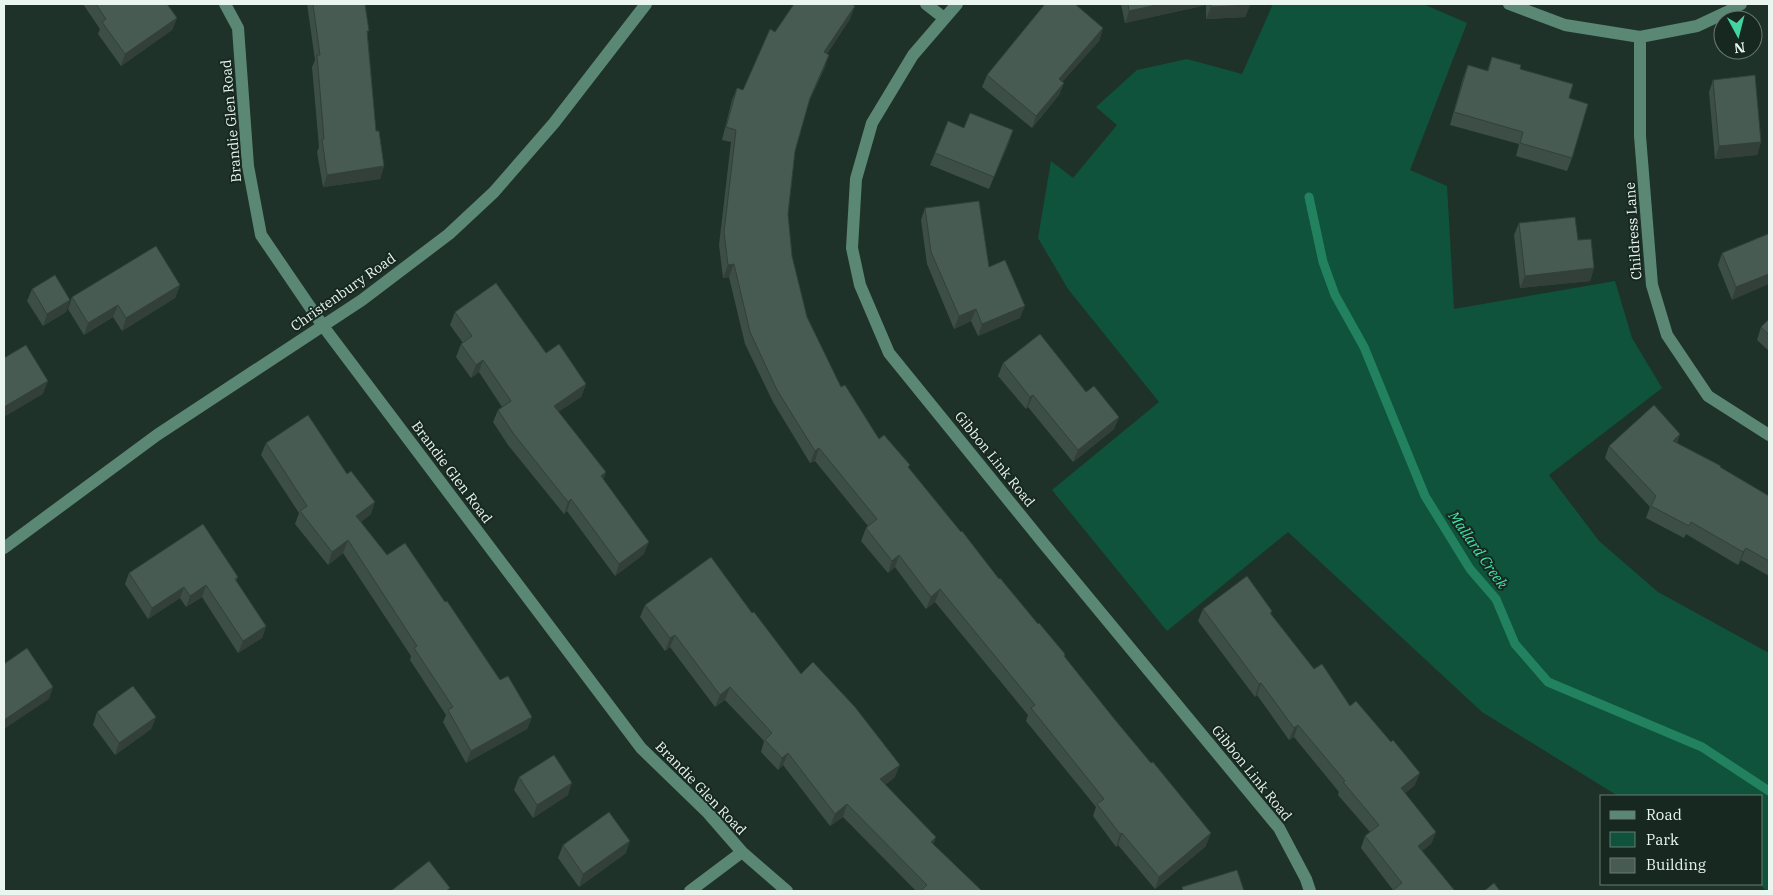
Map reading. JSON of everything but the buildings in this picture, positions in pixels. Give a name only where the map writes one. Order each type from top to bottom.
[{"type":"street","name":"Brandie Glen Road","points":[[225,4],[238,28],[248,166],[261,235],[323,326],[641,748],[708,813],[742,852],[787,891]]},
{"type":"street","name":"Christenbury Road","points":[[4,548],[158,435],[362,300],[449,234],[494,192],[554,123],[646,4]]},
{"type":"street","points":[[926,4],[944,18]]},
{"type":"street","name":"Gibbon Link Road","points":[[957,4],[913,55],[872,124],[856,179],[852,248],[860,285],[889,353],[1279,828],[1306,879],[1310,891]]},
{"type":"street","points":[[1509,4],[1565,25],[1640,37],[1697,26],[1729,12],[1741,4]]},
{"type":"street","name":"Childress Lane","points":[[1640,37],[1640,136],[1652,285],[1667,335],[1708,396],[1769,435]]},
{"type":"street","points":[[690,891],[742,852]]},
{"type":"green space","points":[[1273,4],[1423,4],[1467,23],[1410,170],[1447,186],[1454,309],[1615,281],[1632,338],[1662,388],[1549,475],[1599,541],[1658,592],[1769,653],[1769,891],[1760,885],[1763,885],[1763,795],[1616,795],[1482,712],[1288,532],[1167,631],[1052,490],[1159,402],[1068,289],[1038,238],[1051,161],[1073,178],[1117,125],[1096,107],[1137,70],[1187,59],[1242,74]]},
{"type":"waterway","name":"Mallard Creek","points":[[1309,197],[1323,262],[1335,295],[1364,347],[1425,496],[1470,569],[1496,599],[1515,644],[1548,682],[1702,747],[1769,791]]}]
